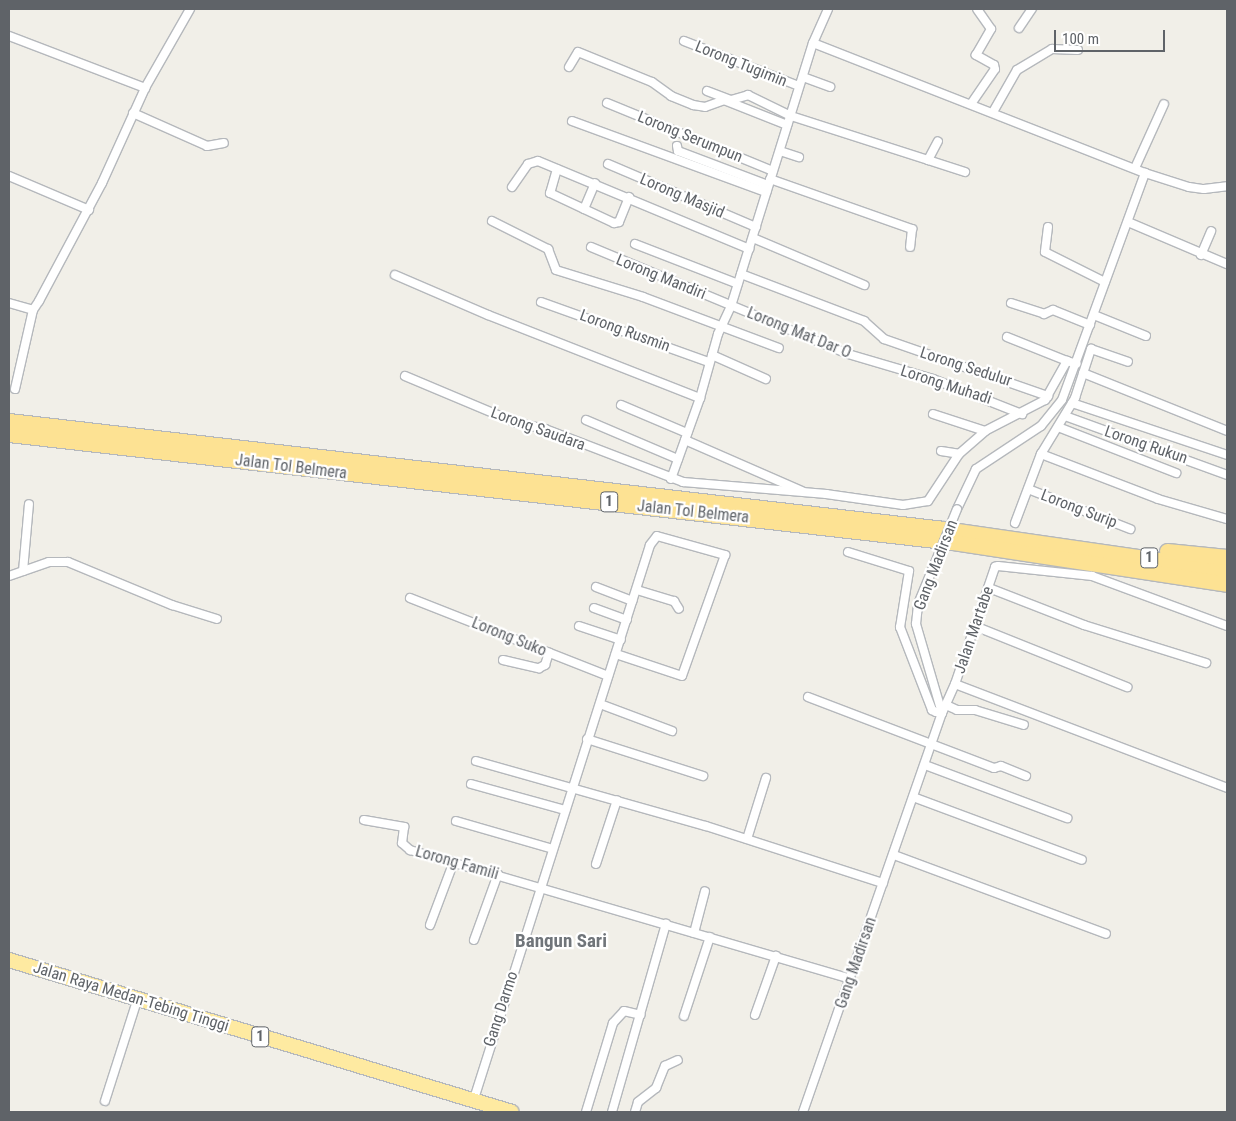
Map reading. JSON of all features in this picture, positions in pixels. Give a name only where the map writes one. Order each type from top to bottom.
[{"type":"highway","name":"Jalan Tol Belmera","points":[[9,420],[1071,546]]},
{"type":"highway","name":"Jalan Tol Belmera","points":[[9,434],[953,542],[1227,584]]},
{"type":"highway","points":[[1071,546],[1120,546],[1227,557]]},
{"type":"highway","name":"1","points":[[1071,546],[1227,570]]},
{"type":"highway","name":"Jalan Raya Medan-Tebing Tinggi","points":[[9,960],[473,1102],[512,1112]]},
{"type":"highway","name":"Jalan Raya Medan-Tebing Tinggi","points":[[9,969],[485,1112]]},
{"type":"street","points":[[15,389],[33,310],[89,210],[145,88],[190,9]]},
{"type":"street","points":[[671,479],[700,398],[721,326],[731,306],[813,43],[828,9]]},
{"type":"street","points":[[971,104],[995,69],[994,65],[976,55],[991,29],[977,9]]},
{"type":"street","points":[[1019,28],[1032,9]]},
{"type":"street","points":[[9,36],[145,88]]},
{"type":"street","name":"Lorong Tugimin","points":[[684,41],[799,86]]},
{"type":"street","points":[[813,43],[993,112],[1144,173],[1189,187],[1204,189],[1227,186]]},
{"type":"street","points":[[993,112],[1017,70],[1052,49],[1078,50]]},
{"type":"street","points":[[569,67],[578,52],[652,82],[671,96],[693,105],[706,107],[724,100],[787,125]]},
{"type":"street","points":[[803,77],[830,87]]},
{"type":"street","points":[[707,90],[731,100],[748,95],[791,116],[965,172]]},
{"type":"street","name":"Lorong Serumpun","points":[[607,103],[769,182]]},
{"type":"street","points":[[1135,168],[1164,104]]},
{"type":"street","points":[[133,113],[207,146],[224,143]]},
{"type":"street","points":[[572,121],[769,182]]},
{"type":"street","points":[[928,160],[938,141]]},
{"type":"street","points":[[677,146],[678,151],[912,229],[910,247]]},
{"type":"street","points":[[780,151],[798,157]]},
{"type":"street","points":[[512,187],[532,161],[629,197],[749,249]]},
{"type":"street","name":"Lorong Masjid","points":[[608,164],[756,228]]},
{"type":"street","points":[[557,169],[550,193],[617,224],[629,197]]},
{"type":"street","name":"Gang Madirsan","points":[[803,1112],[942,713],[916,624],[918,604],[957,509],[976,469],[1041,426],[1054,412],[1077,364],[1144,173]]},
{"type":"street","points":[[9,176],[89,210]]},
{"type":"street","points":[[584,209],[595,184]]},
{"type":"street","points":[[492,221],[548,249],[556,270],[721,326],[779,348]]},
{"type":"street","points":[[1128,222],[1201,255],[1227,264]]},
{"type":"street","points":[[1048,228],[1045,252],[1105,282]]},
{"type":"street","points":[[1201,255],[1211,231]]},
{"type":"street","points":[[753,238],[864,286]]},
{"type":"street","points":[[635,244],[738,284]]},
{"type":"street","name":"Lorong Mandiri","points":[[591,247],[731,306]]},
{"type":"street","name":"Lorong Sedulur","points":[[741,274],[864,321],[884,340],[1048,396]]},
{"type":"street","points":[[395,275],[488,315],[700,398]]},
{"type":"street","name":"Lorong Rusmin","points":[[540,302],[766,379]]},
{"type":"street","points":[[9,303],[33,310]]},
{"type":"street","points":[[1011,303],[1044,314],[1053,310],[1090,325]]},
{"type":"street","name":"Lorong Mat Dar O","points":[[731,306],[867,360]]},
{"type":"street","points":[[1094,315],[1146,336]]},
{"type":"street","points":[[1007,337],[1077,364]]},
{"type":"street","points":[[1083,345],[1128,362]]},
{"type":"street","points":[[1015,523],[1041,454],[1072,403],[1091,348]]},
{"type":"street","name":"Lorong Muhadi","points":[[867,360],[933,378],[1022,414]]},
{"type":"street","points":[[1048,396],[1067,361]]},
{"type":"street","points":[[1083,373],[1227,430]]},
{"type":"street","name":"Lorong Saudara","points":[[405,376],[517,423],[545,429],[671,479],[918,505],[928,501],[960,454],[985,431],[1022,414],[1048,396]]},
{"type":"street","points":[[1072,403],[1227,455]]},
{"type":"street","points":[[621,405],[806,492]]},
{"type":"street","points":[[933,414],[985,431]]},
{"type":"street","name":"Lorong Rukun","points":[[1065,416],[1227,475]]},
{"type":"street","points":[[586,420],[678,459]]},
{"type":"street","points":[[1058,428],[1176,473]]},
{"type":"street","points":[[941,451],[960,454]]},
{"type":"street","points":[[1041,454],[1158,499],[1227,519]]},
{"type":"street","name":"Lorong Surip","points":[[1028,489],[1130,529]]},
{"type":"street","points":[[23,571],[29,504]]},
{"type":"street","name":"Gang Darmo","points":[[473,1102],[650,545],[657,536],[725,555],[682,676],[616,654]]},
{"type":"street","points":[[848,552],[909,571],[900,627],[932,710],[942,713]]},
{"type":"street","points":[[9,576],[49,562],[68,562],[158,600],[217,619]]},
{"type":"street","name":"Jalan Martabe","points":[[942,713],[977,627],[998,566],[1092,576],[1227,626]]},
{"type":"street","points":[[596,587],[632,601]]},
{"type":"street","points":[[989,588],[1084,625],[1206,663]]},
{"type":"street","points":[[637,590],[674,600],[679,608]]},
{"type":"street","name":"Lorong Suko","points":[[410,598],[608,676]]},
{"type":"street","points":[[594,608],[627,620]]},
{"type":"street","points":[[579,626],[621,640]]},
{"type":"street","points":[[977,627],[1127,687]]},
{"type":"street","points":[[503,660],[539,668],[544,665],[549,653]]},
{"type":"street","points":[[955,684],[1227,788]]},
{"type":"street","points":[[808,696],[994,768],[1002,766],[1026,776]]},
{"type":"street","points":[[600,704],[672,731]]},
{"type":"street","points":[[946,705],[957,710],[976,710],[1024,726]]},
{"type":"street","points":[[587,739],[702,776]]},
{"type":"street","points":[[476,761],[748,839],[883,883]]},
{"type":"street","points":[[925,765],[1067,818]]},
{"type":"street","points":[[748,839],[766,778]]},
{"type":"street","points":[[471,784],[565,810]]},
{"type":"street","points":[[913,796],[1082,860]]},
{"type":"street","points":[[596,864],[617,800]]},
{"type":"street","name":"Lorong Famili","points":[[364,820],[404,827],[402,843],[407,849],[454,861],[850,979]]},
{"type":"street","points":[[456,821],[553,849]]},
{"type":"street","points":[[894,855],[1106,934]]},
{"type":"street","points":[[430,925],[454,861]]},
{"type":"street","points":[[474,940],[498,874]]},
{"type":"street","points":[[694,932],[705,892]]},
{"type":"street","points":[[612,1112],[666,924]]},
{"type":"street","points":[[684,1016],[710,937]]},
{"type":"street","points":[[755,1015],[776,956]]},
{"type":"street","points":[[104,1101],[135,1007]]},
{"type":"street","points":[[586,1112],[613,1023],[624,1011],[640,1015]]},
{"type":"street","points":[[636,1112],[638,1102],[656,1088],[665,1066],[678,1060]]},
{"type":"district","name":"Bangun Sari","points":[[561,941]]}]
